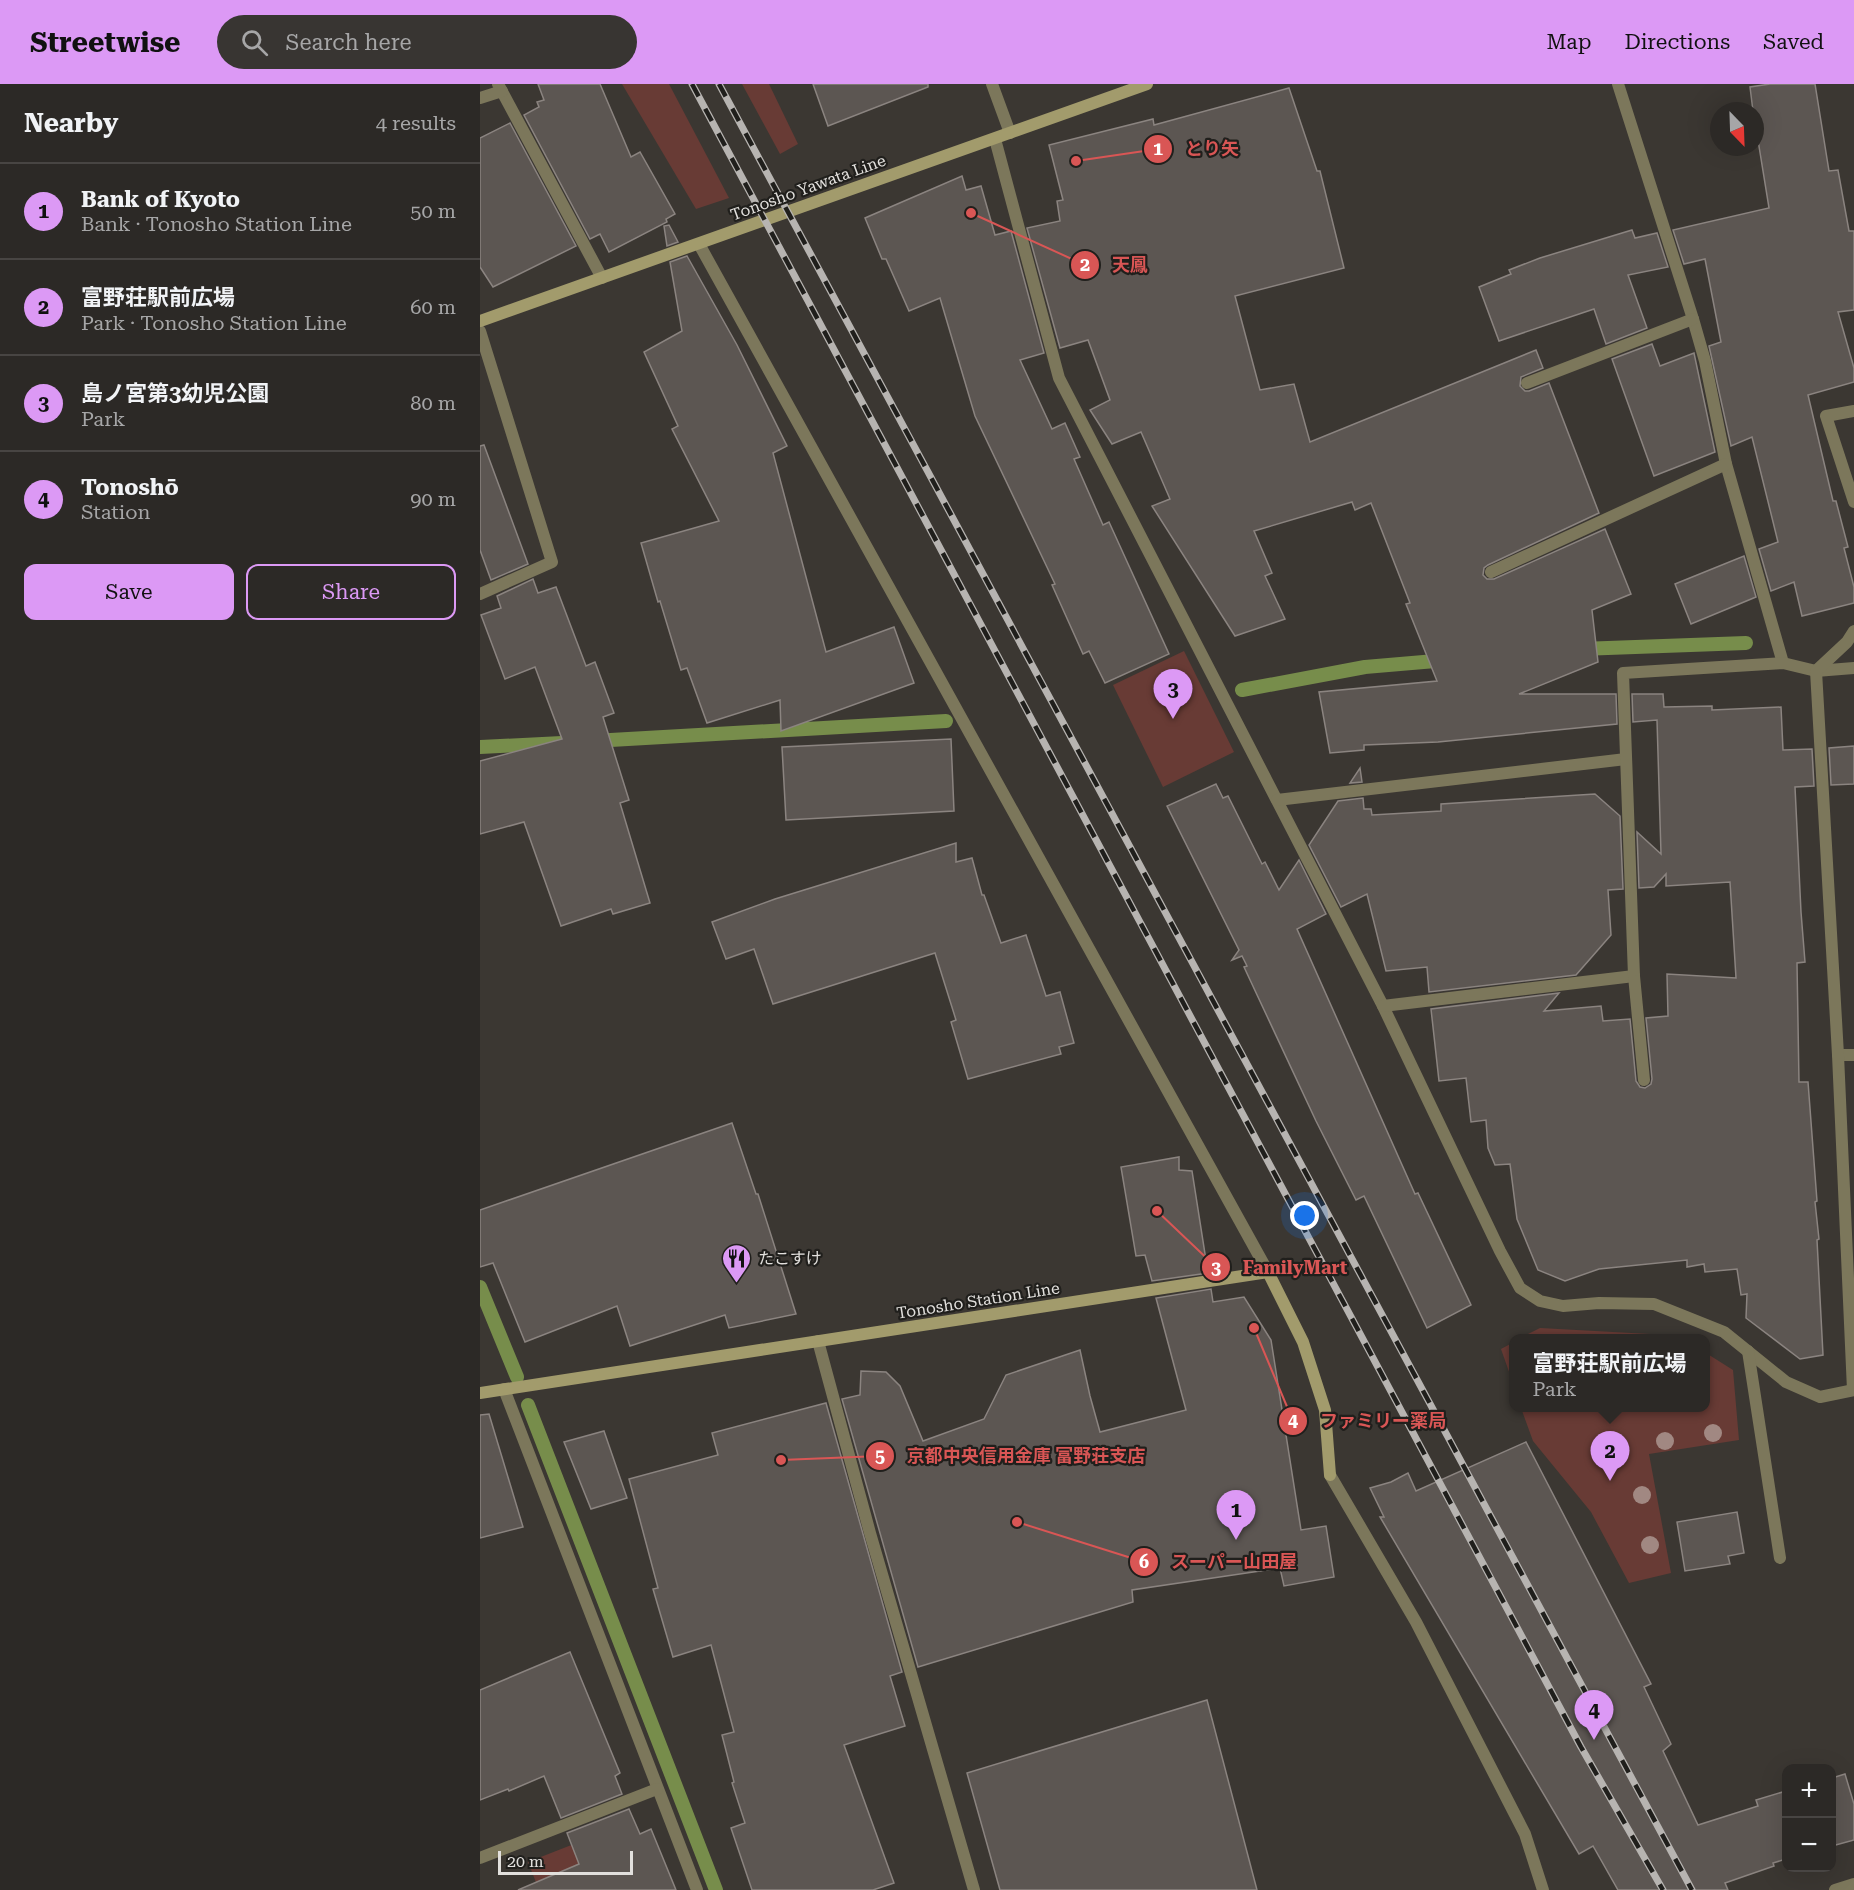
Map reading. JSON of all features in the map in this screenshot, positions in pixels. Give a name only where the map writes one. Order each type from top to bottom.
[{"type":"main road","name":"Tonosho Yawata Line","points":[[480,321],[1147,84]]},
{"type":"main road","name":"Tonosho Station Line","points":[[480,1393],[1268,1272]]},
{"type":"main road","points":[[1268,1272],[1303,1342],[1325,1410],[1330,1475]]},
{"type":"street","points":[[992,84],[1010,134]]},
{"type":"street","points":[[1618,84],[1693,319],[1705,361],[1726,464],[1784,663]]},
{"type":"street","points":[[480,98],[500,88],[602,278]]},
{"type":"street","points":[[995,139],[1059,378],[1383,1006],[1500,1251],[1520,1287],[1540,1301],[1563,1306],[1599,1303],[1654,1304],[1724,1332],[1786,1382],[1820,1397],[1853,1390],[1838,1055],[1816,670]]},
{"type":"street","points":[[699,244],[1268,1272]]},
{"type":"street","points":[[1527,383],[1693,319]]},
{"type":"street","points":[[480,331],[552,562],[480,594]]},
{"type":"street","points":[[1854,411],[1826,416],[1854,502]]},
{"type":"street","points":[[1491,572],[1726,464]]},
{"type":"street","points":[[1816,670],[1847,642],[1854,631]]},
{"type":"street","points":[[1644,1080],[1634,976],[1623,673],[1784,663],[1816,670],[1854,668]]},
{"type":"street","points":[[1277,800],[1626,759]]},
{"type":"street","points":[[1383,1006],[1634,976]]},
{"type":"street","points":[[1838,1055],[1854,1055]]},
{"type":"street","points":[[818,1341],[905,1656],[974,1890]]},
{"type":"street","points":[[1748,1351],[1780,1558]]},
{"type":"street","points":[[504,1389],[697,1890]]},
{"type":"street","points":[[1330,1475],[1416,1622],[1525,1834],[1543,1890]]},
{"type":"street","points":[[480,1858],[657,1789]]},
{"type":"street","points":[[1834,1890],[1854,1884]]},
{"type":"shaded area","points":[[622,84],[669,84],[729,198],[696,209]]},
{"type":"shaded area","points":[[742,84],[769,84],[798,144],[780,154]]},
{"type":"shaded area","points":[[1184,651],[1234,752],[1163,787],[1113,685]]},
{"type":"shaded area","points":[[1540,1328],[1650,1334],[1528,1334]]},
{"type":"shaded area","points":[[1509,1345],[1509,1372],[1501,1349]]},
{"type":"shaded area","points":[[1710,1356],[1733,1370],[1739,1440],[1649,1454],[1671,1573],[1629,1583],[1591,1512],[1533,1441],[1522,1412],[1710,1412]]},
{"type":"shaded area","points":[[579,1842],[598,1890],[539,1890],[528,1862]]},
{"type":"building","points":[[538,84],[600,84],[631,157],[640,152],[675,214],[666,219],[667,222],[609,252],[600,234],[590,239],[524,115],[539,107],[537,102],[544,100]]},
{"type":"building","points":[[813,84],[928,84],[928,87],[828,126]]},
{"type":"building","points":[[1770,84],[1815,84],[1829,171],[1838,170],[1849,231],[1854,231],[1854,310],[1838,312],[1854,368],[1854,382],[1808,395],[1833,501],[1836,501],[1848,547],[1844,548],[1854,587],[1854,603],[1802,616],[1794,582],[1771,591],[1759,549],[1778,542],[1752,437],[1731,446],[1709,346],[1721,342],[1705,259],[1684,264],[1673,230],[1769,208],[1761,156],[1764,156],[1764,102],[1752,102],[1750,87]]},
{"type":"building","points":[[1289,88],[1317,171],[1320,171],[1344,268],[1235,296],[1260,390],[1294,384],[1310,442],[1536,350],[1543,368],[1521,377],[1520,386],[1525,391],[1529,391],[1549,383],[1599,513],[1488,565],[1484,568],[1483,575],[1487,579],[1494,579],[1605,529],[1631,594],[1592,610],[1598,662],[1519,694],[1616,694],[1617,724],[1438,742],[1364,745],[1364,750],[1330,753],[1319,692],[1437,681],[1406,604],[1410,603],[1371,503],[1355,510],[1352,502],[1254,531],[1272,573],[1265,576],[1285,619],[1235,636],[1152,506],[1170,499],[1141,432],[1112,444],[1090,410],[1110,400],[1088,340],[1060,348],[1027,228],[1060,221],[1057,201],[1063,200],[1049,145],[1153,119],[1154,125]]},
{"type":"building","points":[[510,123],[576,246],[493,287],[480,267],[480,138]]},
{"type":"building","points":[[962,176],[966,190],[981,186],[995,235],[1011,231],[1044,353],[1020,360],[1052,429],[1065,423],[1080,457],[1074,459],[1103,525],[1109,522],[1169,654],[1105,683],[1089,651],[1083,654],[1052,585],[1055,584],[975,416],[940,298],[909,311],[886,259],[882,259],[865,218]]},
{"type":"building","points":[[669,225],[678,242],[667,246],[664,226]]},
{"type":"building","points":[[1632,230],[1635,238],[1657,233],[1668,267],[1628,275],[1647,328],[1606,344],[1594,309],[1499,341],[1479,287],[1511,274],[1509,270],[1540,258]]},
{"type":"building","points":[[687,256],[737,345],[787,446],[773,453],[826,652],[894,627],[914,683],[781,731],[780,700],[707,723],[687,668],[681,670],[641,543],[719,521],[672,429],[678,426],[644,352],[682,331],[670,262]]},
{"type":"building","points":[[1652,344],[1660,366],[1694,353],[1715,452],[1654,476],[1612,359]]},
{"type":"building","points":[[484,445],[528,564],[491,580],[480,550],[480,446]]},
{"type":"building","points":[[1744,556],[1756,597],[1691,624],[1675,584]]},
{"type":"building","points":[[533,579],[538,593],[556,587],[586,666],[595,662],[614,713],[603,717],[629,800],[620,803],[650,903],[613,914],[611,909],[561,926],[524,822],[480,834],[480,761],[562,739],[535,667],[505,679],[481,615],[501,608],[497,596]]},
{"type":"building","points":[[1632,694],[1663,694],[1664,707],[1712,706],[1712,710],[1781,707],[1783,750],[1812,749],[1814,786],[1795,787],[1805,962],[1797,963],[1799,1082],[1808,1082],[1817,1201],[1815,1202],[1819,1239],[1817,1240],[1823,1355],[1800,1359],[1746,1318],[1747,1294],[1741,1295],[1737,1269],[1705,1272],[1704,1264],[1687,1267],[1687,1260],[1599,1269],[1565,1281],[1538,1270],[1517,1219],[1510,1164],[1495,1165],[1488,1148],[1486,1120],[1471,1122],[1466,1078],[1439,1081],[1431,1009],[1559,993],[1544,1011],[1601,1006],[1603,1021],[1630,1019],[1636,1081],[1640,1087],[1645,1088],[1651,1084],[1652,1079],[1646,1018],[1668,1016],[1667,974],[1736,978],[1730,882],[1666,886],[1666,874],[1654,887],[1639,888],[1637,832],[1661,854],[1657,720],[1633,722]]},
{"type":"building","points":[[951,739],[954,811],[786,820],[782,747]]},
{"type":"building","points":[[1854,746],[1854,784],[1831,785],[1829,748]]},
{"type":"building","points":[[1360,768],[1362,782],[1350,783]]},
{"type":"building","points":[[1216,784],[1223,798],[1228,796],[1262,864],[1265,862],[1279,890],[1299,860],[1326,914],[1297,929],[1415,1194],[1418,1193],[1471,1305],[1427,1328],[1364,1196],[1356,1200],[1316,1121],[1244,967],[1247,966],[1242,956],[1232,960],[1239,950],[1167,806]]},
{"type":"building","points":[[1595,794],[1620,816],[1623,889],[1608,890],[1611,935],[1576,975],[1429,992],[1427,967],[1386,971],[1367,894],[1341,907],[1309,845],[1338,801],[1363,798],[1364,809],[1371,809],[1372,815],[1441,811],[1441,804]]},
{"type":"building","points":[[956,843],[956,862],[972,858],[982,895],[984,895],[1001,943],[1026,935],[1046,996],[1060,992],[1074,1043],[1059,1047],[1061,1054],[968,1079],[951,1022],[956,1020],[935,953],[773,1004],[754,949],[726,959],[712,922],[775,899]]},
{"type":"building","points":[[732,1123],[756,1194],[758,1194],[796,1314],[729,1328],[725,1315],[630,1346],[617,1306],[525,1342],[493,1263],[480,1267],[480,1210]]},
{"type":"building","points":[[1179,1157],[1179,1170],[1192,1171],[1208,1273],[1152,1281],[1145,1255],[1136,1256],[1121,1167]]},
{"type":"building","points":[[1211,1289],[1213,1302],[1244,1297],[1271,1340],[1301,1530],[1326,1526],[1334,1577],[1284,1586],[1280,1568],[1132,1590],[1133,1602],[918,1667],[842,1399],[860,1395],[861,1371],[886,1372],[900,1386],[923,1441],[984,1419],[1006,1375],[1080,1350],[1100,1432],[1186,1410],[1156,1298]]},
{"type":"building","points":[[826,1403],[902,1672],[890,1676],[905,1726],[844,1745],[894,1883],[873,1890],[752,1890],[731,1828],[745,1823],[732,1783],[734,1782],[722,1735],[734,1732],[711,1645],[673,1657],[653,1589],[658,1588],[629,1479],[718,1455],[712,1433]]},
{"type":"building","points":[[489,1414],[523,1527],[480,1538],[480,1415]]},
{"type":"building","points":[[604,1431],[627,1498],[591,1509],[564,1442]]},
{"type":"building","points":[[1526,1442],[1651,1684],[1644,1687],[1671,1744],[1663,1751],[1698,1825],[1758,1806],[1756,1800],[1782,1792],[1782,1860],[1773,1863],[1774,1866],[1725,1883],[1728,1890],[1618,1890],[1593,1846],[1579,1854],[1380,1517],[1384,1517],[1370,1488],[1391,1482],[1408,1473],[1416,1491]]},
{"type":"building","points":[[1737,1512],[1744,1553],[1728,1556],[1730,1564],[1685,1571],[1677,1522]]},
{"type":"building","points":[[570,1652],[620,1773],[615,1776],[622,1794],[561,1818],[544,1776],[480,1800],[480,1690]]},
{"type":"building","points":[[1207,1700],[1257,1890],[1000,1890],[967,1773]]},
{"type":"building","points":[[1845,1774],[1854,1804],[1854,1840],[1836,1845],[1836,1818],[1836,1777]]},
{"type":"building","points":[[629,1809],[640,1834],[651,1829],[676,1890],[518,1890],[579,1864],[567,1833]]},
{"type":"waterway","points":[[1580,649],[1746,643]]},
{"type":"waterway","points":[[1242,690],[1365,667],[1447,660]]},
{"type":"waterway","points":[[593,741],[946,721]]},
{"type":"waterway","points":[[480,747],[562,743]]},
{"type":"waterway","points":[[480,1287],[517,1377]]},
{"type":"waterway","points":[[528,1405],[716,1890]]},
{"type":"railway","points":[[692,84],[1581,1747],[1663,1890]]},
{"type":"railway","points":[[719,84],[1692,1890]]},
{"type":"place","name":"とり矢","points":[[1076,161]]},
{"type":"place","name":"天鳳","points":[[971,213]]},
{"type":"place","name":"島ノ宮第3幼児公園","points":[[1173,719]]},
{"type":"place","name":"FamilyMart","points":[[1157,1211]]},
{"type":"place","name":"たこすけ","points":[[737,1284]]},
{"type":"place","name":"ファミリー薬局","points":[[1254,1328]]},
{"type":"place","name":"京都中央信用金庫 富野荘支店","points":[[781,1460]]},
{"type":"place","name":"富野荘駅前広場","points":[[1610,1481]]},
{"type":"place","name":"スーパー山田屋","points":[[1017,1522]]},
{"type":"place","name":"Bank of Kyoto","points":[[1236,1540]]},
{"type":"place","name":"Tonoshō","points":[[1594,1740]]}]
